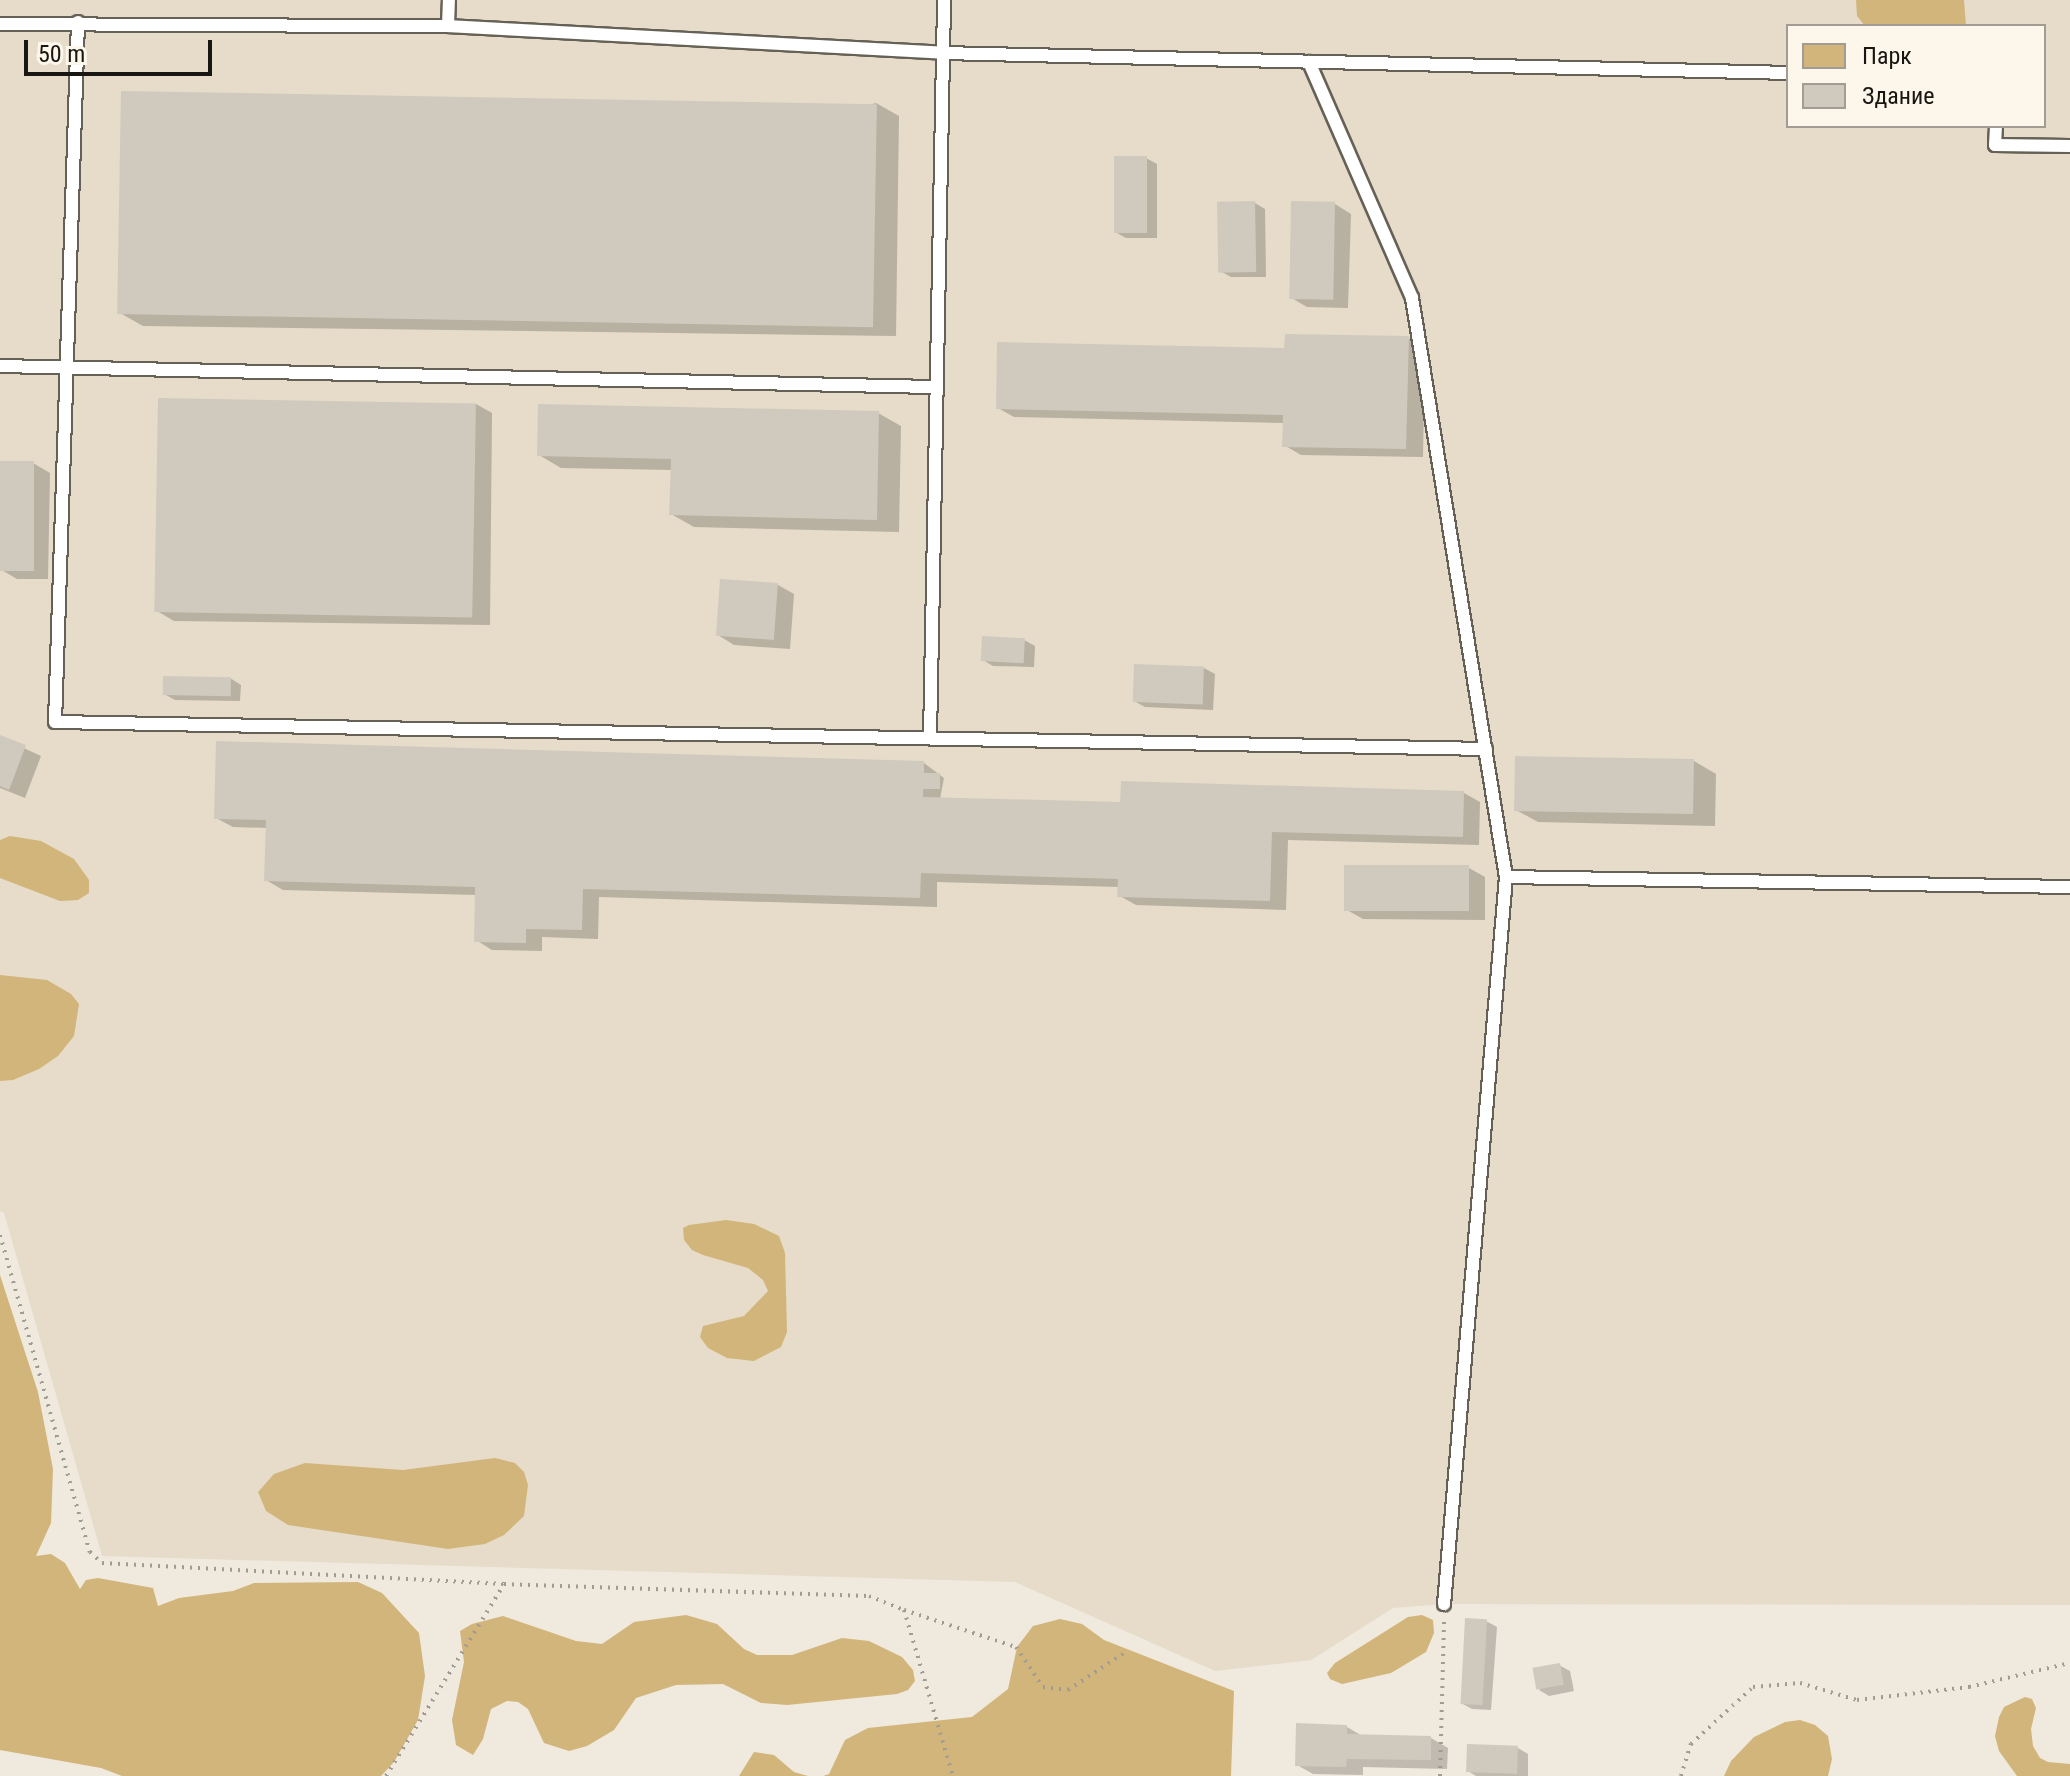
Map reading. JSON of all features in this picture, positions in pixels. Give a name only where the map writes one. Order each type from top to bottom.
[{"type":"lane","points":[[448,26],[449,0]]},
{"type":"lane","points":[[930,738],[944,0]]},
{"type":"lane","points":[[78,22],[55,722],[1486,749]]},
{"type":"lane","points":[[0,24],[448,26],[942,53],[1786,73]]},
{"type":"lane","points":[[1309,62],[1412,298],[1506,877],[1444,1604]]},
{"type":"lane","points":[[1996,128],[1995,145],[2070,146]]},
{"type":"lane","points":[[0,366],[936,387]]},
{"type":"lane","points":[[1506,877],[2070,887]]},
{"type":"path","points":[[0,1235],[90,1552],[102,1563],[504,1584],[869,1596],[1016,1647],[1043,1687],[1068,1690],[1127,1651]]},
{"type":"path","points":[[386,1776],[504,1584]]},
{"type":"path","points":[[1440,1776],[1444,1604]]},
{"type":"path","points":[[904,1610],[953,1776]]},
{"type":"path","points":[[1681,1776],[1691,1744],[1753,1687],[1800,1683],[1857,1700],[1969,1687],[2070,1663]]},
{"type":"shaded area","points":[[0,0],[2070,0],[2070,1605],[1444,1604],[1393,1608],[1311,1660],[1215,1671],[1015,1582],[102,1556],[4,1213],[0,1211]]},
{"type":"green space","points":[[1856,0],[1964,0],[1966,24],[1863,24],[1857,16]]},
{"type":"green space","points":[[10,836],[41,841],[74,859],[89,880],[89,893],[78,900],[60,901],[0,878],[0,840]]},
{"type":"green space","points":[[0,975],[47,980],[71,994],[79,1004],[74,1036],[58,1056],[39,1069],[13,1080],[0,1081]]},
{"type":"green space","points":[[726,1220],[754,1224],[779,1236],[785,1253],[787,1332],[781,1347],[754,1361],[727,1358],[708,1348],[700,1337],[703,1326],[744,1316],[768,1291],[763,1280],[748,1268],[703,1255],[692,1250],[684,1240],[683,1228],[689,1225]]},
{"type":"green space","points":[[0,1275],[38,1392],[53,1469],[51,1523],[36,1556],[51,1554],[65,1563],[80,1589],[86,1580],[98,1578],[153,1588],[158,1606],[179,1598],[233,1591],[254,1583],[358,1582],[382,1593],[419,1633],[425,1676],[418,1720],[394,1762],[381,1776],[122,1776],[101,1768],[0,1750]]},
{"type":"green space","points":[[495,1458],[515,1463],[524,1472],[528,1485],[524,1516],[504,1535],[485,1544],[448,1549],[288,1525],[266,1511],[258,1492],[274,1474],[305,1463],[403,1470]]},
{"type":"green space","points":[[686,1615],[717,1624],[744,1649],[757,1655],[792,1655],[842,1638],[869,1641],[902,1657],[913,1670],[915,1681],[908,1690],[897,1694],[787,1705],[761,1703],[723,1684],[676,1685],[636,1698],[614,1730],[587,1746],[569,1751],[544,1743],[528,1709],[518,1702],[507,1701],[491,1709],[483,1739],[473,1755],[456,1745],[452,1720],[464,1662],[460,1631],[472,1624],[503,1616],[576,1641],[602,1644],[634,1622]]},
{"type":"green space","points":[[1422,1615],[1433,1620],[1434,1633],[1426,1652],[1391,1673],[1342,1684],[1330,1679],[1327,1673],[1335,1663],[1408,1617]]},
{"type":"green space","points":[[1060,1619],[1082,1624],[1104,1640],[1234,1691],[1231,1776],[823,1776],[829,1774],[845,1740],[868,1728],[972,1717],[1008,1689],[1017,1647],[1033,1626]]},
{"type":"green space","points":[[2025,1697],[2032,1699],[2036,1708],[2031,1729],[2033,1746],[2040,1758],[2048,1762],[2070,1764],[2070,1776],[2017,1776],[1999,1751],[1995,1736],[1999,1717],[2004,1707]]},
{"type":"green space","points":[[1800,1720],[1815,1725],[1828,1736],[1832,1759],[1828,1776],[1724,1776],[1731,1761],[1754,1737],[1785,1722]]},
{"type":"green space","points":[[754,1752],[774,1755],[794,1772],[808,1776],[739,1776]]},
{"type":"building","points":[[121,91],[877,104],[873,327],[117,314]]},
{"type":"building","points":[[1114,156],[1147,156],[1147,233],[1114,233]]},
{"type":"building","points":[[1255,201],[1256,272],[1218,273],[1217,202]]},
{"type":"building","points":[[1291,201],[1335,202],[1333,300],[1289,299]]},
{"type":"building","points":[[1285,334],[1409,336],[1406,449],[1282,447],[1283,415],[996,409],[997,342],[1284,348]]},
{"type":"building","points":[[158,398],[476,404],[472,618],[154,612]]},
{"type":"building","points":[[538,404],[879,411],[877,520],[669,515],[671,459],[537,456]]},
{"type":"building","points":[[0,461],[34,461],[34,571],[0,571]]},
{"type":"building","points":[[720,579],[778,583],[774,640],[716,636]]},
{"type":"building","points":[[982,636],[1025,638],[1024,663],[981,661]]},
{"type":"building","points":[[1134,664],[1204,666],[1203,704],[1133,702]]},
{"type":"building","points":[[163,676],[231,677],[231,696],[163,695]]},
{"type":"building","points":[[0,735],[26,745],[9,790],[0,786]]},
{"type":"building","points":[[216,741],[924,761],[924,773],[940,773],[940,789],[923,789],[923,797],[1120,802],[1121,781],[1464,791],[1463,837],[1272,832],[1270,901],[1117,897],[1118,879],[921,873],[920,898],[583,889],[582,930],[526,929],[526,943],[474,942],[475,887],[264,881],[266,820],[214,819]]},
{"type":"building","points":[[1515,756],[1694,759],[1693,814],[1514,811]]},
{"type":"building","points":[[1344,865],[1469,865],[1469,911],[1344,911]]},
{"type":"building","points":[[1465,1618],[1487,1619],[1482,1705],[1460,1704]]},
{"type":"building","points":[[1560,1663],[1564,1685],[1536,1690],[1532,1668]]},
{"type":"building","points":[[1296,1723],[1347,1725],[1347,1734],[1431,1736],[1431,1760],[1347,1759],[1346,1767],[1295,1766]]},
{"type":"building","points":[[1467,1744],[1518,1746],[1517,1774],[1466,1772]]}]
